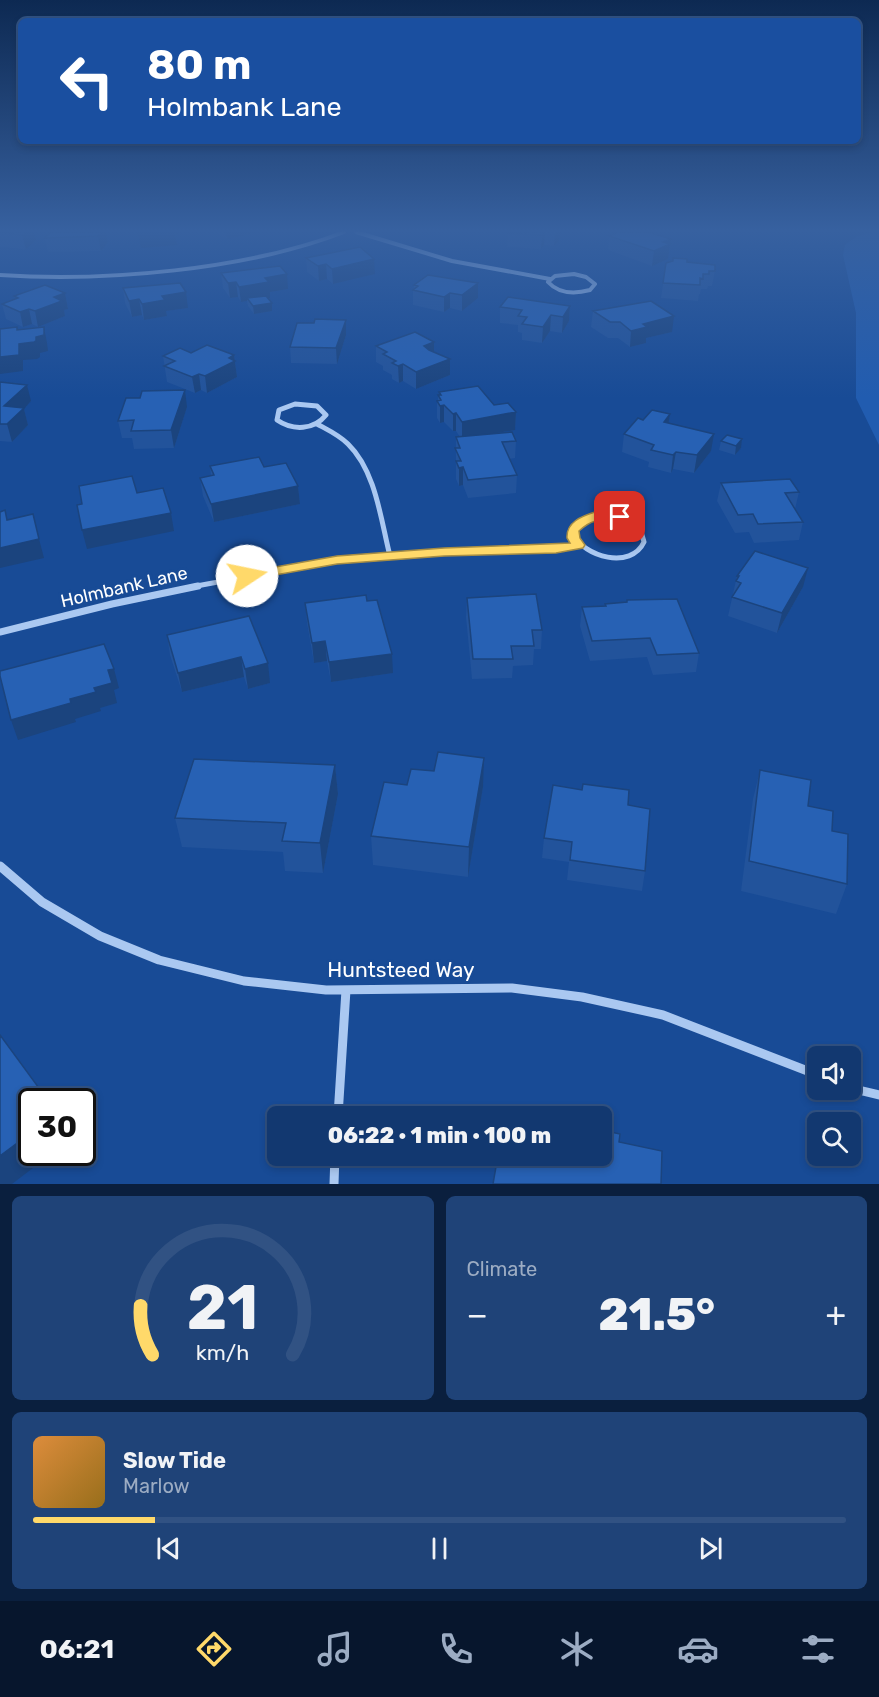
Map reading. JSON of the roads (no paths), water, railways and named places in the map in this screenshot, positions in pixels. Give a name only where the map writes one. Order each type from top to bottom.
[{"type":"street","points":[[553,287],[568,292],[584,291],[593,287]]},
{"type":"street","points":[[317,424],[326,415],[321,407],[313,404],[286,406],[277,415],[282,424],[289,427],[308,427],[317,424],[337,435],[352,448],[363,464],[390,556]]},
{"type":"street","points":[[607,515],[631,520],[640,526],[646,540],[642,548],[635,553],[611,557],[598,555],[578,545],[573,538],[573,531],[577,524],[595,516],[607,515]]},
{"type":"street","name":"Holmbank Lane","points":[[0,632],[112,604],[270,571],[337,560],[556,549],[578,545]]},
{"type":"street","name":"Huntsteed Way","points":[[0,866],[42,902],[62,914],[100,936],[159,960],[244,981],[346,990],[512,988],[582,997],[663,1015],[807,1070]]},
{"type":"street","points":[[339,1106],[346,990]]},
{"type":"street","points":[[861,1091],[879,1095]]},
{"type":"street","points":[[334,1184],[335,1166]]}]
